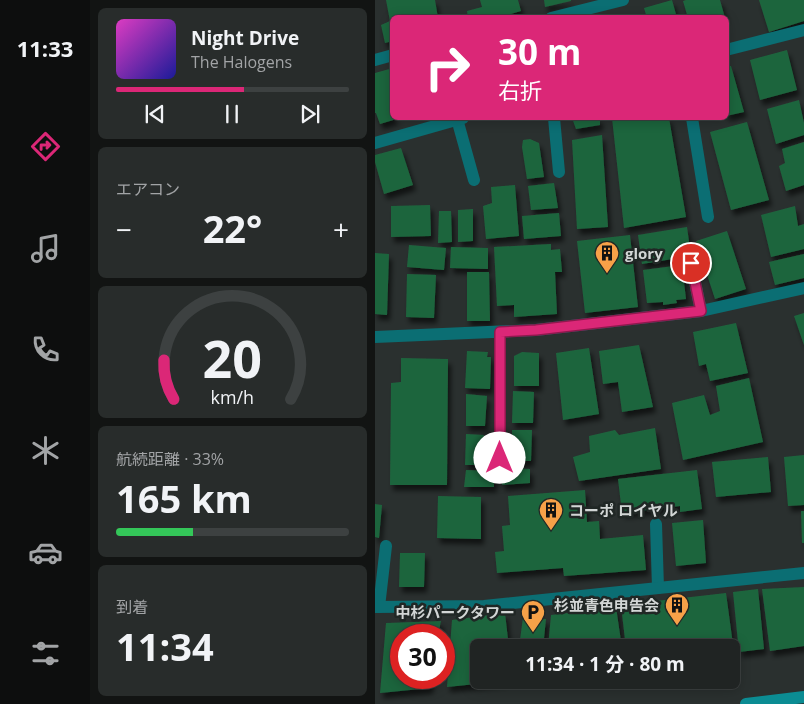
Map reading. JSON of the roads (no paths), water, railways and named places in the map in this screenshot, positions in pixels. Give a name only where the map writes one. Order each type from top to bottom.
[{"type":"main road","points":[[746,704],[804,697]]},
{"type":"street","points":[[563,15],[623,0]]},
{"type":"street","points":[[729,49],[804,30]]},
{"type":"street","points":[[375,60],[390,57]]},
{"type":"street","points":[[375,143],[453,120]]},
{"type":"street","points":[[460,120],[474,180]]},
{"type":"street","points":[[554,120],[559,172]]},
{"type":"street","points":[[692,120],[708,217]]},
{"type":"street","points":[[691,263],[701,311]]},
{"type":"street","points":[[375,337],[536,330],[701,311],[804,288]]},
{"type":"street","points":[[500,332],[500,458]]},
{"type":"street","points":[[655,524],[658,588]]},
{"type":"street","points":[[385,546],[377,607],[484,606],[804,573]]},
{"type":"place","name":"glory","points":[[607,274]]},
{"type":"place","name":"コーポ ロイヤル","points":[[551,531]]},
{"type":"place","name":"杉並青色申告会","points":[[677,626]]},
{"type":"place","name":"中杉パークタワー","points":[[533,633]]}]
